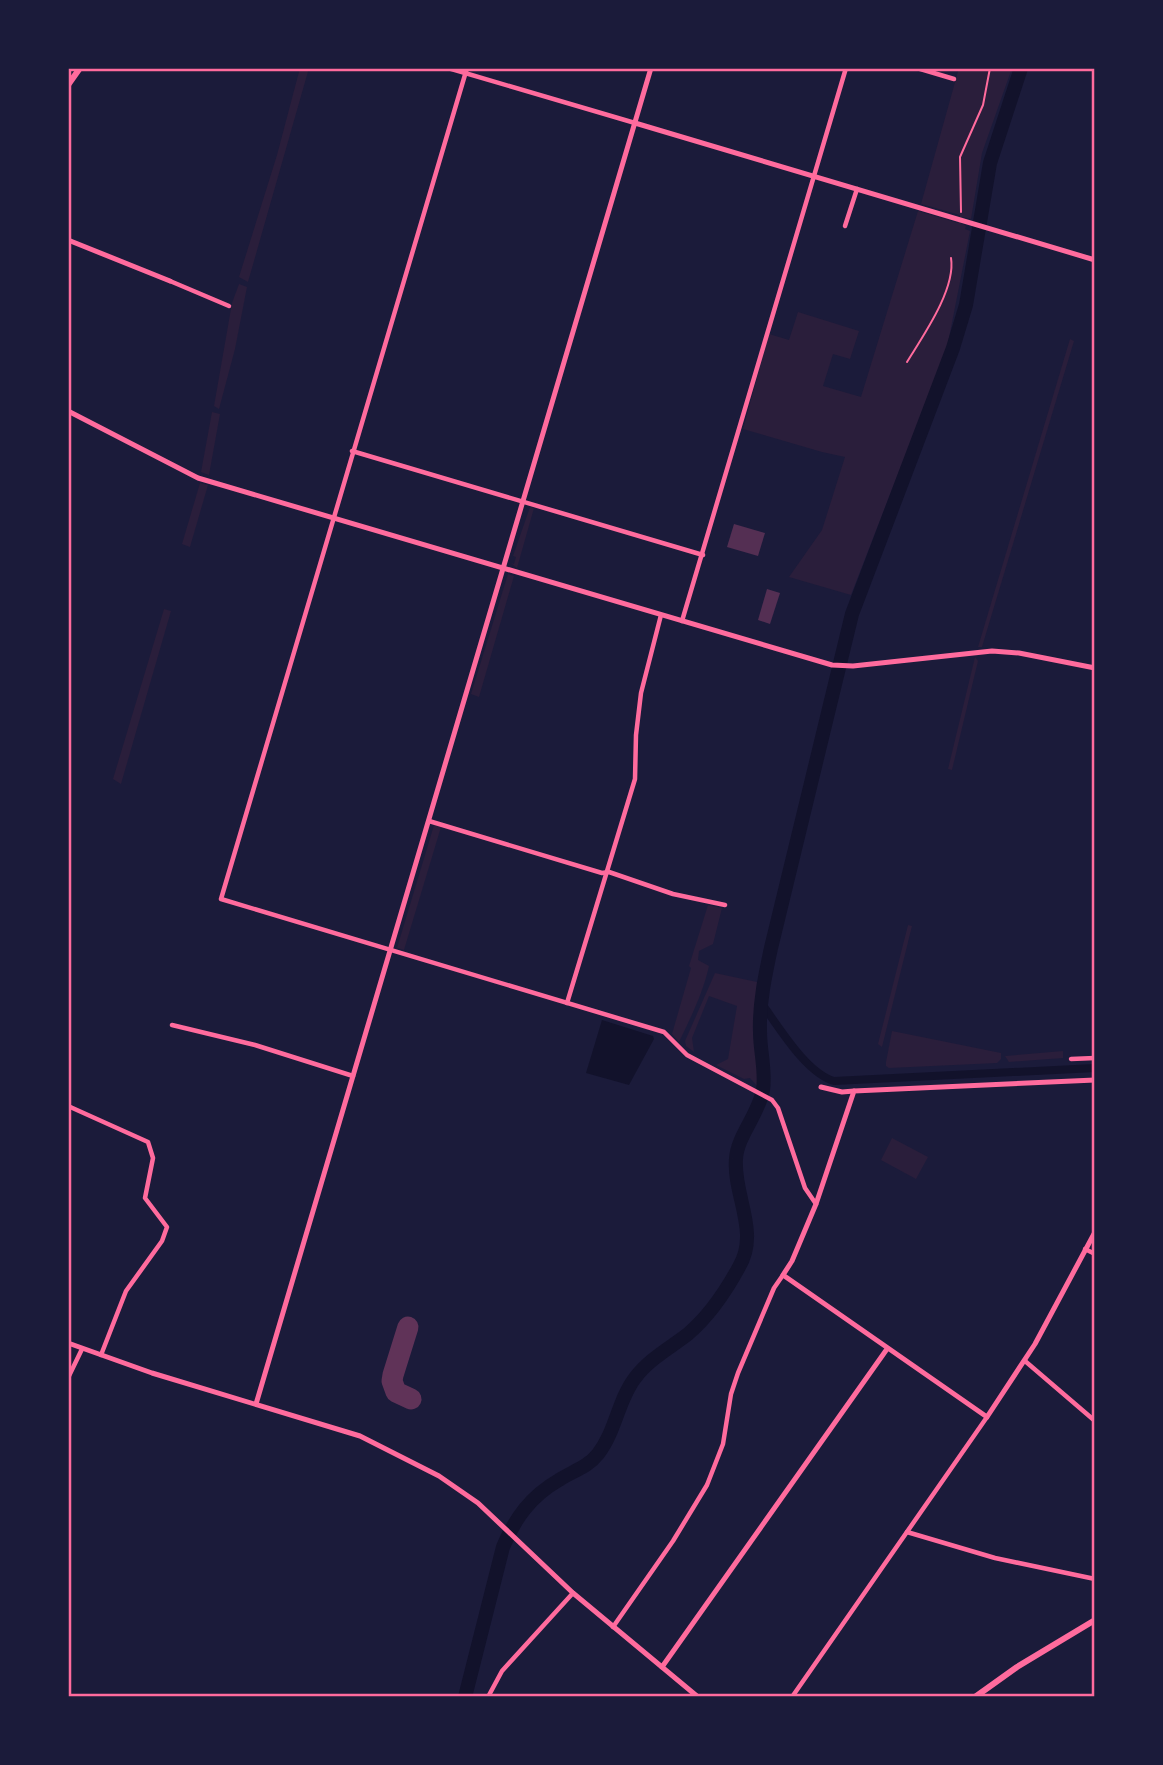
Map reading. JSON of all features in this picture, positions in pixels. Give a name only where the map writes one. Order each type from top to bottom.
[{"type":"main road","points":[[68,85],[79,68]]},
{"type":"main road","points":[[975,1697],[1017,1667],[1095,1620]]},
{"type":"street","points":[[448,68],[466,71],[1095,260]]},
{"type":"street","points":[[256,1404],[651,68]]},
{"type":"street","points":[[682,621],[846,68]]},
{"type":"street","points":[[917,68],[954,79]]},
{"type":"street","points":[[466,71],[221,899],[664,1032],[687,1055],[772,1100],[778,1108],[806,1188],[816,1204]]},
{"type":"street","points":[[845,226],[857,189]]},
{"type":"street","points":[[68,240],[229,306]]},
{"type":"street","points":[[68,411],[198,478],[832,665],[850,666],[992,651],[1019,653],[1095,668]]},
{"type":"street","points":[[352,451],[703,555]]},
{"type":"street","points":[[567,1003],[635,779],[638,716],[661,615]]},
{"type":"street","points":[[429,821],[673,894],[725,905]]},
{"type":"street","points":[[172,1025],[255,1045],[354,1076]]},
{"type":"street","points":[[1071,1059],[1095,1058]]},
{"type":"street","points":[[821,1087],[842,1092],[1095,1080]]},
{"type":"street","points":[[613,1627],[703,1494],[723,1444],[731,1394],[738,1373],[776,1284],[792,1261],[816,1204],[854,1091]]},
{"type":"street","points":[[68,1106],[148,1143],[153,1158],[145,1198],[167,1227],[162,1241],[126,1291],[101,1356]]},
{"type":"street","points":[[792,1697],[1025,1361],[1095,1232]]},
{"type":"street","points":[[1085,1249],[1095,1254]]},
{"type":"street","points":[[783,1275],[987,1417]]},
{"type":"street","points":[[68,1343],[101,1356],[369,1440],[457,1487],[573,1593],[698,1697]]},
{"type":"street","points":[[68,1378],[82,1349]]},
{"type":"street","points":[[662,1667],[887,1349]]},
{"type":"street","points":[[1025,1361],[1095,1421]]},
{"type":"street","points":[[908,1532],[995,1559],[1095,1579]]},
{"type":"street","points":[[488,1697],[502,1671],[573,1593]]},
{"type":"path","points":[[962,214],[960,157],[983,105],[989,68]]},
{"type":"path","points":[[907,362],[933,320],[950,276],[951,258]]},
{"type":"shaded area","points":[[300,68],[309,68],[248,282],[239,277],[277,155]]},
{"type":"shaded area","points":[[959,68],[1012,68],[982,153],[971,219],[963,217],[961,223],[970,231],[947,348],[851,595],[789,577],[822,530],[845,457],[743,429],[769,334],[789,340],[798,312],[859,331],[850,359],[833,354],[823,386],[861,397],[918,211],[958,223],[960,215],[921,204]]},
{"type":"shaded area","points":[[239,284],[247,287],[235,349],[219,409],[214,406],[232,303]]},
{"type":"shaded area","points":[[1070,339],[1074,341],[982,647],[978,647]]},
{"type":"shaded area","points":[[212,412],[220,414],[209,475],[201,472]]},
{"type":"shaded area","points":[[200,483],[208,485],[190,547],[182,544]]},
{"type":"shaded area","points":[[530,507],[534,508],[517,568],[511,563],[514,564],[516,557],[513,556]]},
{"type":"shaded area","points":[[508,574],[514,576],[479,697],[471,694]]},
{"type":"shaded area","points":[[164,609],[171,611],[121,784],[113,779]]},
{"type":"shaded area","points":[[975,657],[978,661],[952,770],[948,769]]},
{"type":"shaded area","points":[[434,825],[441,827],[404,950],[397,948]]},
{"type":"shaded area","points":[[708,905],[722,908],[713,944],[699,951],[698,960],[709,966],[700,995],[679,1042],[672,1034]]},
{"type":"shaded area","points":[[908,925],[912,926],[882,1047],[878,1044]]},
{"type":"shaded area","points":[[715,973],[757,982],[754,1029],[758,1087],[750,1078],[744,1079],[716,1065],[728,1059],[737,1006],[709,996],[692,1038],[694,1052],[686,1046],[685,1041]]},
{"type":"shaded area","points":[[602,1020],[653,1036],[654,1039],[629,1085],[586,1073]]},
{"type":"shaded area","points":[[892,1031],[1001,1053],[1001,1059],[997,1063],[889,1068],[886,1062]]},
{"type":"shaded area","points":[[1063,1051],[1063,1058],[1009,1062],[1005,1056]]},
{"type":"shaded area","points":[[892,1138],[928,1157],[916,1179],[881,1160]]},
{"type":"building","points":[[734,524],[765,533],[758,556],[727,547]]},
{"type":"building","points":[[767,589],[780,593],[770,624],[758,620]]},
{"type":"waterway","points":[[465,1697],[503,1547],[519,1517],[540,1493],[585,1466],[598,1454],[635,1378],[653,1359],[688,1334],[703,1319],[729,1285],[745,1254],[746,1227],[736,1159],[740,1142],[763,1090],[760,1011],[771,948],[852,614],[953,348],[966,305],[990,163],[1021,68]]},
{"type":"waterway","points":[[762,1004],[803,1059],[813,1069],[834,1081],[1095,1068]]},
{"type":"taxiway","points":[[408,1327],[392,1381],[396,1392],[411,1399]]}]
